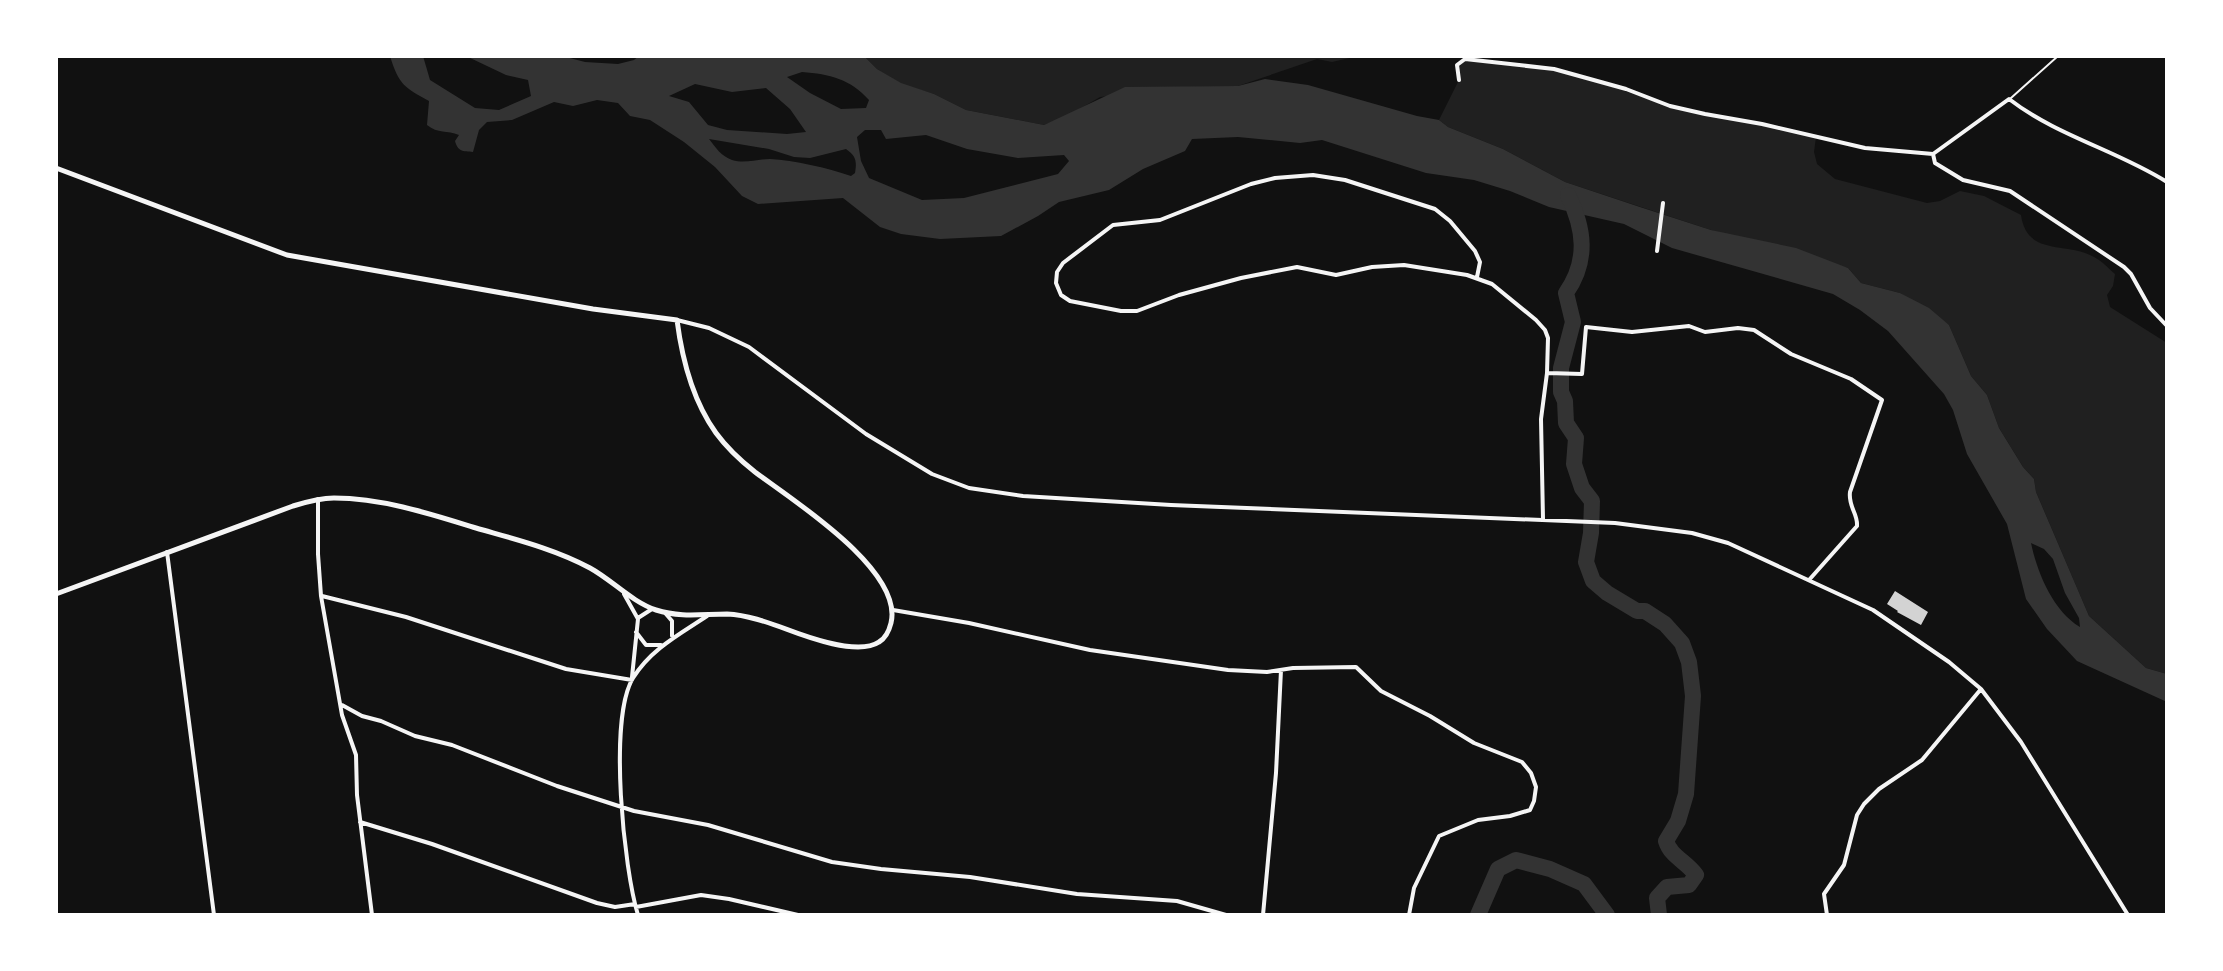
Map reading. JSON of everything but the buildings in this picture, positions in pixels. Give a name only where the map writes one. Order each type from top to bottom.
[{"type":"street","points":[[1459,80],[1457,65],[1468,59],[1554,69],[1705,114],[1865,148],[1933,154],[2009,99],[2055,128],[2142,167],[2167,182]]},
{"type":"street","points":[[1933,154],[1935,163],[1953,176],[2010,191],[2124,267],[2150,308],[2167,326]]},
{"type":"street","points":[[56,168],[287,255],[579,307],[677,320],[709,328],[749,347],[830,410],[932,474],[955,485],[1023,496],[1140,504],[1615,523],[1713,538],[1886,618],[1949,662],[1981,689],[2027,751],[2128,915]]},
{"type":"street","points":[[1477,277],[1480,262],[1475,251],[1450,221],[1435,209],[1345,180],[1313,175],[1275,178],[1251,184],[1160,220],[1113,225],[1063,263],[1056,283],[1061,295],[1070,301],[1121,311],[1137,311],[1179,295],[1297,267],[1336,275],[1372,267],[1404,265],[1477,277],[1492,284],[1545,330],[1550,373],[1541,419],[1543,519]]},
{"type":"street","points":[[1657,250],[1663,205]]},
{"type":"street","points":[[56,594],[293,506],[318,499],[357,500],[453,521],[545,550],[587,567],[652,609],[677,616],[740,615],[804,637],[869,647],[885,637],[891,623],[893,610],[887,593],[843,539],[743,462],[716,433],[705,416],[685,365],[677,320]]},
{"type":"street","points":[[1550,373],[1581,375],[1586,327],[1632,332],[1689,326],[1705,332],[1746,328],[1759,332],[1791,354],[1851,379],[1882,400],[1850,492],[1849,502],[1857,526],[1809,580]]},
{"type":"street","points":[[318,499],[321,596],[342,715],[356,755],[360,822],[372,915]]},
{"type":"street","points":[[167,552],[214,915]]},
{"type":"street","points":[[618,586],[638,619],[632,680],[621,736],[625,856],[638,915]]},
{"type":"street","points":[[321,596],[406,617],[566,669],[632,680]]},
{"type":"street","points":[[638,619],[652,609]]},
{"type":"street","points":[[893,610],[1090,650],[1228,670],[1267,672],[1356,667],[1381,691],[1474,743],[1516,758],[1531,773],[1535,795],[1527,813],[1478,820],[1439,836],[1417,879],[1409,915]]},
{"type":"street","points":[[661,611],[672,621],[672,636]]},
{"type":"street","points":[[632,680],[672,636],[707,616]]},
{"type":"street","points":[[636,630],[646,645],[667,643]]},
{"type":"street","points":[[1263,915],[1281,670]]},
{"type":"street","points":[[1827,915],[1824,894],[1844,865],[1860,810],[1879,789],[1922,760],[1981,689]]},
{"type":"street","points":[[342,705],[415,736],[452,745],[557,786],[634,811],[708,825],[850,865],[956,875],[1077,894],[1177,901],[1226,915]]},
{"type":"street","points":[[360,822],[615,907],[696,895],[720,897],[798,915]]},
{"type":"lane","points":[[2009,99],[2058,56]]},
{"type":"shaded area","points":[[390,56],[423,56],[430,80],[475,108],[499,110],[531,96],[528,80],[506,75],[466,56],[562,56],[585,62],[618,64],[639,56],[864,56],[877,69],[901,83],[934,94],[966,110],[1044,125],[1125,87],[1238,86],[1265,79],[1308,85],[1439,120],[1565,182],[1711,230],[1796,248],[1848,268],[1861,283],[1900,293],[1929,308],[1949,325],[1971,376],[1987,395],[1999,428],[2034,479],[2036,492],[2089,616],[2146,668],[2167,674],[2167,702],[2077,661],[2047,629],[2026,599],[2007,524],[1967,454],[1953,410],[1944,394],[1888,331],[1833,294],[1672,248],[1624,224],[1549,207],[1474,180],[1426,173],[1322,140],[1300,143],[1238,137],[1192,139],[1185,151],[1143,169],[1109,190],[1059,202],[1001,236],[940,239],[901,234],[880,227],[843,198],[758,204],[742,196],[715,167],[684,142],[650,120],[630,116],[618,103],[597,100],[573,106],[554,102],[512,120],[487,122],[479,130],[473,152],[461,150],[455,141],[459,135],[427,125],[429,101],[404,84]],"holes":[[[802,72],[830,76],[847,82],[869,100],[866,108],[841,109],[787,77]],[[695,84],[732,92],[766,88],[790,109],[806,132],[787,134],[727,130],[708,125],[689,102],[669,96]],[[865,130],[881,130],[886,139],[926,135],[967,149],[1018,158],[1064,155],[1069,161],[1058,174],[964,198],[922,200],[869,178],[861,161],[857,137]],[[709,139],[769,149],[794,157],[810,158],[846,149],[855,159],[855,173],[851,176],[770,159],[737,161],[719,151]],[[2031,543],[2044,549],[2053,559],[2080,627],[2054,601],[2037,566]]]},
{"type":"shaded area","points":[[864,56],[1358,56],[1332,62],[1317,59],[1238,86],[1185,87],[1100,97],[1066,117],[1044,125],[966,110],[934,94],[901,84],[877,69]]},
{"type":"shaded area","points":[[1463,60],[1567,72],[1670,106],[1816,137],[1814,152],[1817,164],[1835,179],[1927,203],[1940,201],[1960,191],[1984,196],[2021,215],[2025,228],[2039,243],[2083,252],[2105,265],[2115,274],[2113,286],[2107,295],[2110,307],[2167,343],[2167,674],[2146,668],[2089,616],[2036,492],[2034,479],[1999,428],[1987,395],[1971,376],[1949,325],[1900,293],[1861,283],[1848,268],[1711,230],[1565,182],[1503,149],[1448,127],[1439,120],[1459,80],[1456,70]]},
{"type":"waterway","points":[[1568,195],[1578,220],[1582,244],[1578,268],[1566,293],[1573,322],[1561,368],[1561,392],[1565,401],[1566,423],[1576,438],[1574,464],[1582,488],[1592,501],[1586,562],[1593,581],[1607,593],[1665,624],[1682,643],[1689,662],[1693,696],[1686,794],[1678,821],[1666,841],[1671,851],[1696,875],[1689,885],[1667,887],[1657,898],[1659,915]]},
{"type":"waterway","points":[[1478,915],[1498,869],[1516,860],[1550,869],[1584,884],[1607,915]]}]
